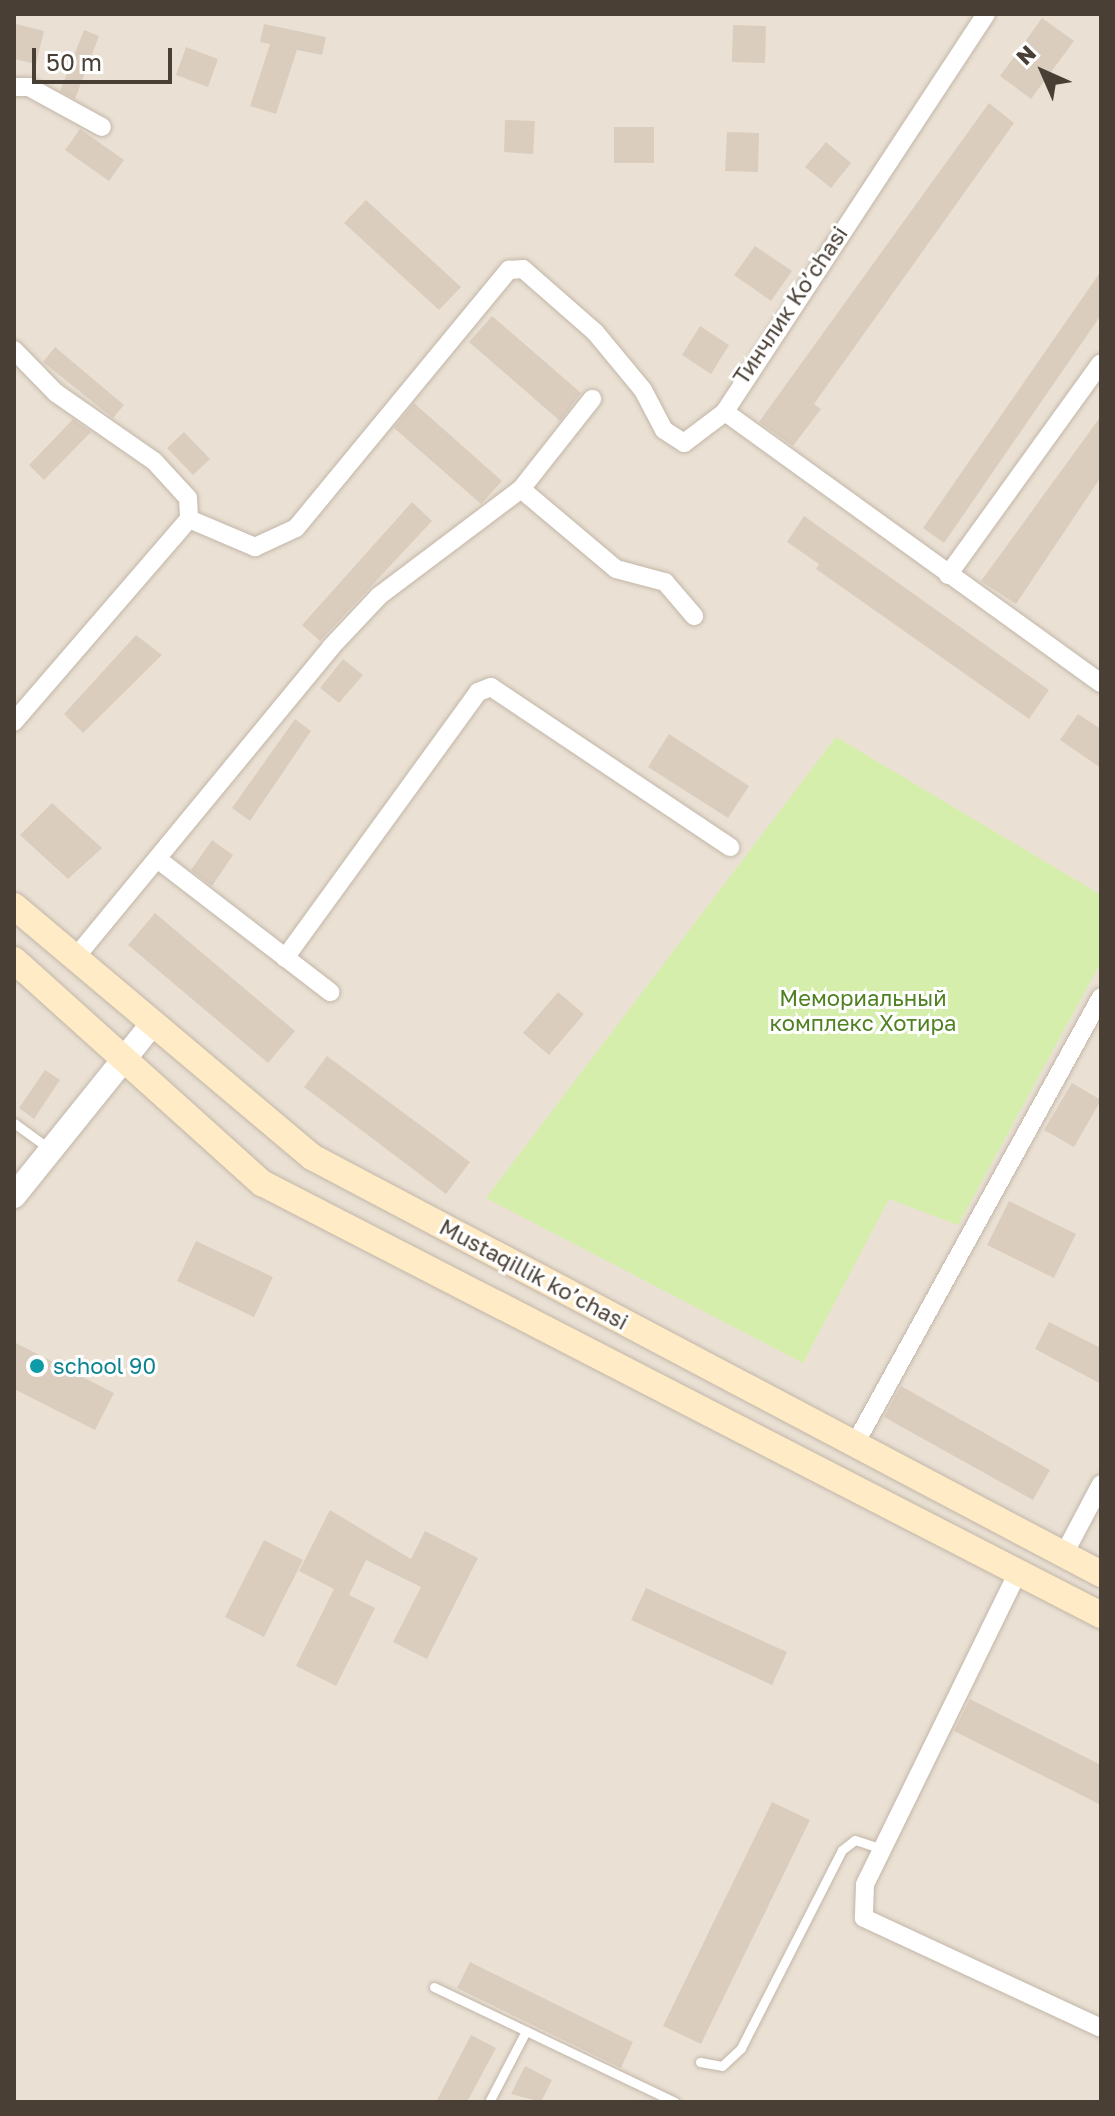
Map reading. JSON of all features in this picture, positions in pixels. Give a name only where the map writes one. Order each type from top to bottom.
[{"type":"main road","name":"Mustaqillik ko’chasi","points":[[14,906],[150,1027],[312,1157],[1101,1574]]},
{"type":"main road","name":"Mustaqillik ko’chasi","points":[[14,960],[262,1183],[1101,1615]]},
{"type":"street","name":"Тинчлик Ko’chasi","points":[[986,14],[725,412],[1101,683]]},
{"type":"street","points":[[14,87],[29,87],[102,127]]},
{"type":"street","points":[[189,519],[255,547],[296,528],[509,270],[523,269],[595,332],[643,390],[664,430],[684,443],[725,412]]},
{"type":"street","points":[[14,350],[56,393],[154,461],[188,498],[189,519],[14,722]]},
{"type":"street","points":[[948,575],[1101,363]]},
{"type":"street","points":[[75,958],[160,861],[379,596],[521,489],[592,399]]},
{"type":"street","points":[[521,489],[616,569],[665,582],[694,616]]},
{"type":"street","points":[[285,958],[478,692],[491,687],[730,847]]},
{"type":"street","points":[[160,861],[330,992]]},
{"type":"street","points":[[855,1444],[1101,997]]},
{"type":"street","points":[[14,1196],[47,1147],[150,1027]]},
{"type":"street","points":[[1064,1554],[1101,1484]]},
{"type":"street","points":[[1018,1572],[865,1885],[864,1918],[878,1931],[1101,2028]]},
{"type":"lane","points":[[14,1123],[47,1147]]},
{"type":"lane","points":[[700,2062],[722,2066],[741,2048],[842,1850],[855,1840],[883,1849]]},
{"type":"lane","points":[[434,1987],[675,2102]]},
{"type":"lane","points":[[489,2102],[526,2031]]},
{"type":"shaded area","points":[[14,14],[1101,14],[1101,2102],[14,2102]]},
{"type":"green space","name":"Мемориальный комплекс Хотира","points":[[836,737],[1101,895],[1101,962],[958,1225],[889,1199],[803,1363],[486,1198]]},
{"type":"building","points":[[1042,18],[1074,41],[1031,99],[1000,76]]},
{"type":"building","points":[[16,24],[44,31],[36,64],[14,59]]},
{"type":"building","points":[[264,24],[326,37],[322,55],[297,50],[276,114],[250,106],[270,44],[260,42]]},
{"type":"building","points":[[733,25],[766,26],[765,63],[732,62]]},
{"type":"building","points":[[84,30],[99,36],[75,99],[60,91]]},
{"type":"building","points":[[186,47],[218,59],[208,87],[176,75]]},
{"type":"building","points":[[989,103],[1014,123],[814,404],[821,409],[793,446],[759,422]]},
{"type":"building","points":[[505,120],[535,121],[533,154],[504,152]]},
{"type":"building","points":[[614,127],[654,127],[654,163],[614,163]]},
{"type":"building","points":[[80,129],[124,160],[109,181],[65,150]]},
{"type":"building","points":[[727,132],[759,133],[758,172],[725,171]]},
{"type":"building","points":[[826,142],[851,163],[831,188],[805,167]]},
{"type":"building","points":[[366,200],[461,287],[439,310],[344,223]]},
{"type":"building","points":[[755,246],[792,271],[771,301],[734,275]]},
{"type":"building","points":[[1101,271],[1101,315],[944,543],[923,528]]},
{"type":"building","points":[[492,316],[581,393],[560,421],[469,342]]},
{"type":"building","points":[[700,326],[729,345],[711,374],[682,355]]},
{"type":"building","points":[[55,347],[124,405],[113,418],[43,362]]},
{"type":"building","points":[[414,403],[502,481],[481,504],[394,428]]},
{"type":"building","points":[[1101,416],[1101,477],[1016,604],[981,581]]},
{"type":"building","points":[[73,419],[91,432],[44,480],[29,465]]},
{"type":"building","points":[[184,432],[210,459],[193,475],[167,448]]},
{"type":"building","points":[[412,502],[432,521],[320,641],[302,625]]},
{"type":"building","points":[[804,516],[1049,690],[1029,719],[816,569],[819,564],[787,542]]},
{"type":"building","points":[[136,635],[162,655],[83,733],[64,714]]},
{"type":"building","points":[[343,659],[363,675],[339,703],[320,688]]},
{"type":"building","points":[[1078,714],[1101,729],[1101,768],[1060,740]]},
{"type":"building","points":[[295,719],[311,731],[250,821],[232,808]]},
{"type":"building","points":[[669,734],[749,786],[728,818],[648,767]]},
{"type":"building","points":[[52,803],[102,848],[68,879],[20,835]]},
{"type":"building","points":[[212,840],[233,855],[212,886],[191,870]]},
{"type":"building","points":[[155,913],[295,1031],[268,1063],[128,945]]},
{"type":"building","points":[[558,992],[584,1014],[549,1055],[523,1033]]},
{"type":"building","points":[[327,1056],[470,1162],[446,1194],[304,1087]]},
{"type":"building","points":[[45,1070],[60,1080],[34,1119],[19,1108]]},
{"type":"building","points":[[1072,1083],[1101,1100],[1074,1147],[1044,1130]]},
{"type":"building","points":[[1009,1201],[1076,1234],[1054,1278],[987,1245]]},
{"type":"building","points":[[196,1241],[273,1277],[254,1317],[177,1281]]},
{"type":"building","points":[[1049,1322],[1101,1348],[1101,1384],[1035,1349]]},
{"type":"building","name":"school 90","points":[[14,1342],[114,1393],[95,1430],[14,1389]]},
{"type":"building","points":[[901,1386],[1050,1470],[1033,1500],[884,1417]]},
{"type":"building","points":[[330,1510],[411,1559],[425,1531],[478,1558],[427,1659],[393,1642],[421,1587],[366,1560],[349,1595],[375,1608],[336,1686],[296,1666],[334,1589],[299,1571]]},
{"type":"building","points":[[264,1540],[303,1560],[264,1637],[225,1617]]},
{"type":"building","points":[[646,1588],[787,1652],[772,1685],[631,1620]]},
{"type":"building","points":[[970,1699],[1101,1765],[1101,1805],[954,1731]]},
{"type":"building","points":[[772,1802],[810,1820],[701,2044],[663,2026]]},
{"type":"building","points":[[470,1962],[633,2042],[621,2068],[457,1988]]},
{"type":"building","points":[[471,2035],[496,2048],[467,2102],[436,2102]]},
{"type":"building","points":[[525,2066],[552,2080],[541,2102],[511,2094]]},
{"type":"place","name":"school 90","points":[[37,1366]]}]
